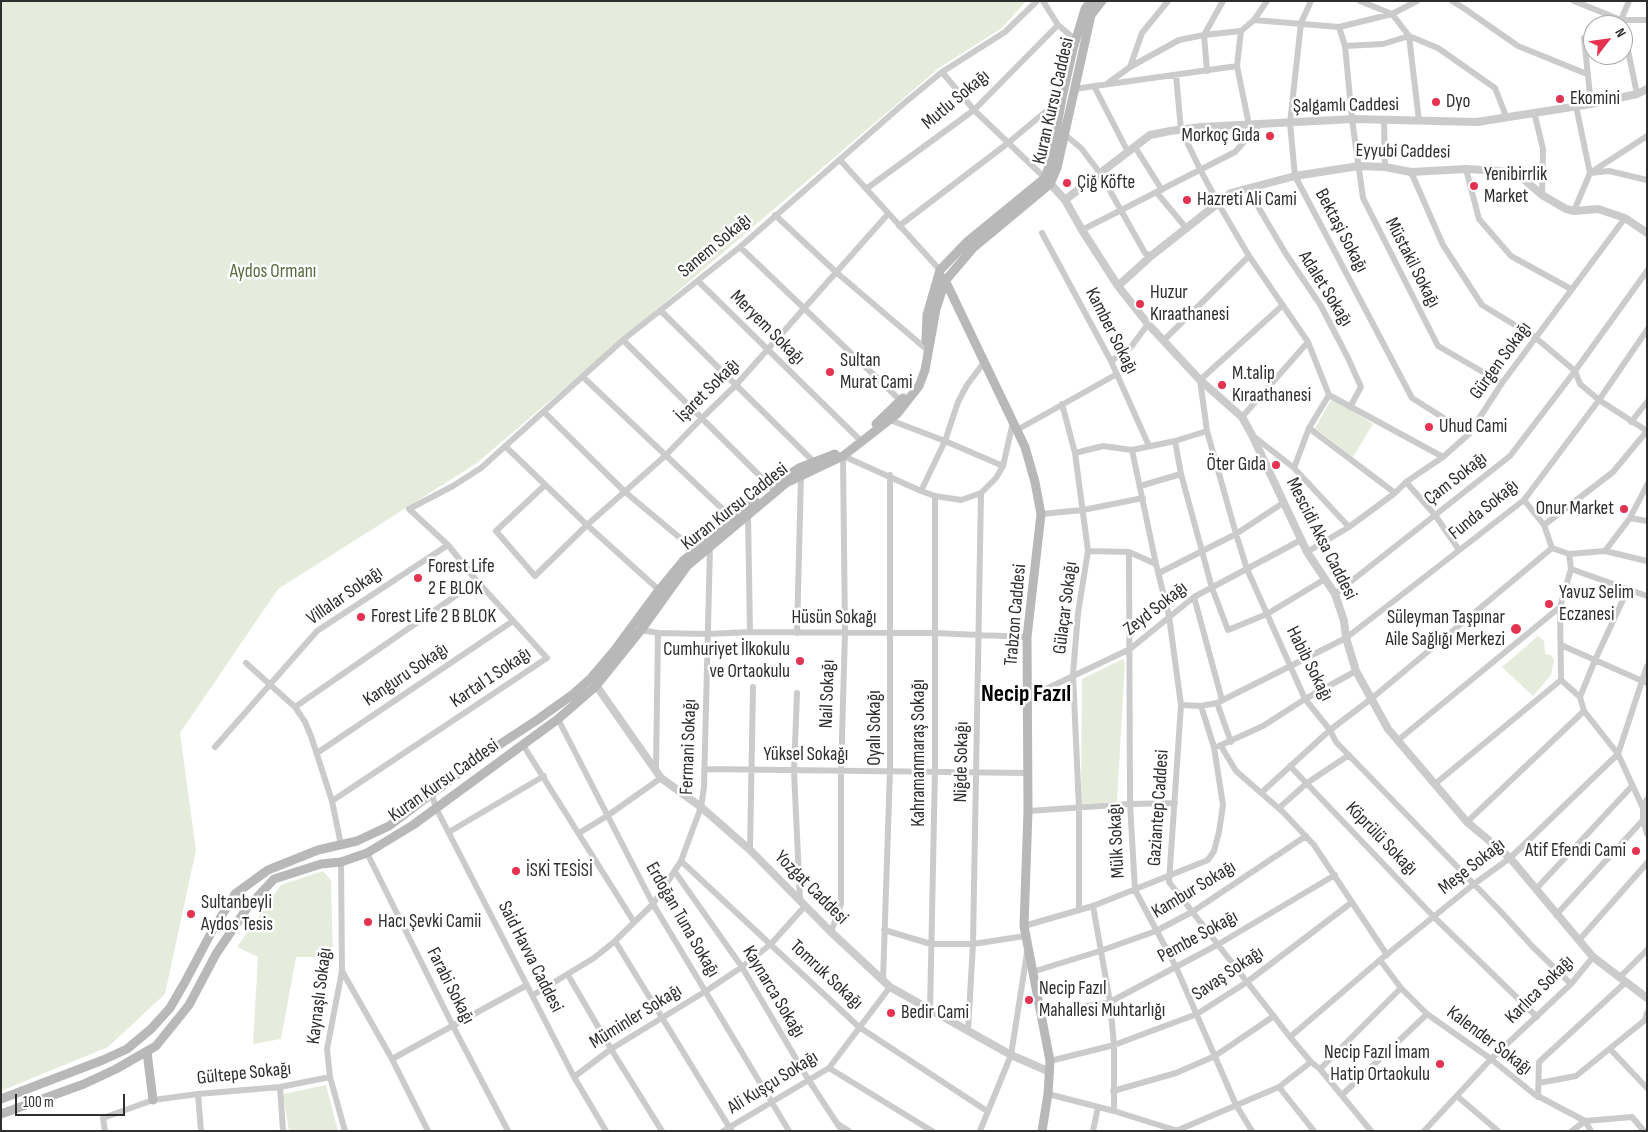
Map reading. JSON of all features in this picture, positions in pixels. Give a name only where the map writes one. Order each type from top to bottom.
[{"type":"main road","name":"Kuran Kursu Caddesi","points":[[1,1114],[84,1084],[156,1046],[189,1005],[216,954],[247,908],[274,879],[321,864],[337,862],[365,854],[436,808],[524,745],[558,719],[593,682],[641,630],[698,553],[733,519],[799,468],[841,454],[901,401],[915,384],[921,368],[926,348],[927,315],[940,270],[968,241],[1047,181],[1062,98],[1076,40],[1085,9],[1091,1]]},
{"type":"main road","name":"Kuran Kursu Caddesi","points":[[1,1099],[127,1050],[151,1029],[170,1008],[186,982],[211,933],[235,894],[268,870],[318,850],[357,841],[389,826],[482,756],[593,682],[659,590],[683,561],[710,547],[786,482],[841,454],[890,420],[920,386],[925,370],[936,309],[945,281],[974,248],[1047,181],[1057,168],[1091,15],[1102,1]]},
{"type":"main road","name":"Trabzon Caddesi","points":[[940,270],[1016,425],[1025,447],[1035,482],[1041,514],[1027,637],[1028,810],[1024,926],[1050,1061],[1048,1094],[1042,1131]]},
{"type":"main road","points":[[357,841],[362,842],[365,854]]},
{"type":"main road","points":[[337,846],[328,851],[326,856],[328,860],[337,862]]},
{"type":"main road","points":[[147,1052],[154,1100]]},
{"type":"street","name":"Sanem Sokağı","points":[[409,509],[454,486],[482,468],[623,340],[740,247],[902,104],[942,72],[1005,32],[1037,1]]},
{"type":"street","points":[[1043,1],[1058,25],[1076,40]]},
{"type":"street","points":[[1130,67],[1142,33],[1168,1]]},
{"type":"street","points":[[1207,71],[1204,35],[1223,1]]},
{"type":"street","points":[[1106,84],[1130,67],[1179,40],[1204,35],[1241,32],[1254,20],[1267,1]]},
{"type":"street","name":"Bektaşi Sokağı","points":[[1311,1],[1301,23],[1290,123],[1296,176],[1412,398],[1469,434]]},
{"type":"street","points":[[1360,1],[1392,14],[1409,36],[1438,48],[1495,88],[1506,116]]},
{"type":"street","points":[[1254,20],[1340,26],[1392,14],[1417,1]]},
{"type":"street","points":[[1452,1],[1518,46],[1587,74]]},
{"type":"street","points":[[1575,1],[1601,15]]},
{"type":"street","points":[[1626,15],[1629,1]]},
{"type":"street","points":[[1633,24],[1647,20]]},
{"type":"street","name":"Mutlu Sokağı","points":[[866,189],[974,110],[1058,25]]},
{"type":"street","name":"Müstakil Sokağı","points":[[1340,26],[1345,46],[1362,198],[1438,346],[1502,383]]},
{"type":"street","points":[[1241,32],[1237,66],[1248,125]]},
{"type":"street","points":[[1345,46],[1383,44],[1409,36]]},
{"type":"street","points":[[1409,36],[1419,121]]},
{"type":"street","points":[[1586,65],[1591,104]]},
{"type":"street","points":[[1631,65],[1637,94]]},
{"type":"street","points":[[1074,89],[1237,66]]},
{"type":"street","points":[[942,72],[974,110],[1047,181]]},
{"type":"street","points":[[1176,75],[1182,130],[1201,171],[1250,256],[1308,342],[1329,395],[1443,457]]},
{"type":"street","points":[[1094,86],[1131,149],[1187,229]]},
{"type":"street","name":"Şalgamlı Caddesi","points":[[1065,200],[1150,135],[1201,126],[1259,125],[1352,119],[1477,122],[1591,104],[1637,94],[1647,89]]},
{"type":"street","points":[[899,226],[1008,143],[1062,98]]},
{"type":"street","points":[[1576,106],[1590,173]]},
{"type":"street","points":[[1534,112],[1543,149],[1542,195]]},
{"type":"street","points":[[1384,120],[1384,167]]},
{"type":"street","points":[[1082,230],[1160,192],[1235,152],[1259,125]]},
{"type":"street","points":[[1064,134],[1081,148],[1100,174],[1145,253],[1152,256]]},
{"type":"street","points":[[1574,210],[1590,173],[1647,136]]},
{"type":"street","points":[[840,160],[940,270]]},
{"type":"street","name":"Eyyubi Caddesi","points":[[1118,286],[1230,193],[1296,176],[1359,166],[1384,167],[1411,172],[1466,168],[1502,171],[1520,176],[1542,195],[1566,209],[1598,209],[1625,218],[1647,233]]},
{"type":"street","points":[[1466,168],[1480,219],[1511,256],[1571,289]]},
{"type":"street","points":[[1590,173],[1609,171],[1647,180]]},
{"type":"street","points":[[1411,172],[1443,245],[1482,305],[1536,338],[1575,371],[1580,384],[1599,400],[1647,431],[1613,472],[1544,525]]},
{"type":"street","name":"Mescidi Aksa Caddesi","points":[[1047,181],[1065,200],[1118,286],[1162,341],[1200,380],[1242,417],[1252,434],[1307,552],[1335,594],[1344,621],[1346,638],[1356,671],[1388,729],[1467,822],[1510,858],[1556,914],[1580,939],[1593,957],[1647,998]]},
{"type":"street","name":"Adalet Sokağı","points":[[1247,188],[1286,254],[1321,306],[1352,366],[1361,387],[1350,407]]},
{"type":"street","name":"İşaret Sokağı","points":[[545,486],[496,531],[535,576],[587,525],[665,456],[736,385],[888,214]]},
{"type":"street","points":[[775,215],[836,272],[926,348]]},
{"type":"street","name":"Gürgen Sokağı","points":[[1307,552],[1349,526],[1395,493],[1406,482],[1443,457],[1469,434],[1502,383],[1625,218]]},
{"type":"street","name":"Kamber Sokağı","points":[[1042,233],[1112,361],[1149,446]]},
{"type":"street","points":[[740,247],[901,401]]},
{"type":"street","points":[[1162,341],[1250,256]]},
{"type":"street","name":"Çam Sokağı","points":[[1335,594],[1510,456],[1575,371],[1647,271]]},
{"type":"street","name":"Meryem Sokağı","points":[[698,281],[858,438]]},
{"type":"street","points":[[1200,380],[1283,306]]},
{"type":"street","points":[[661,311],[814,462]]},
{"type":"street","points":[[1112,361],[1131,347],[1148,324]]},
{"type":"street","name":"Funda Sokağı","points":[[1181,705],[1201,706],[1220,701],[1346,638],[1524,500],[1599,400],[1647,330]]},
{"type":"street","points":[[623,340],[772,488]]},
{"type":"street","points":[[1242,417],[1308,342]]},
{"type":"street","points":[[921,491],[945,441],[958,402],[967,384],[985,361]]},
{"type":"street","points":[[841,454],[890,475],[921,491],[935,496],[961,500],[981,494],[996,478],[1003,466],[1016,425],[1062,404],[1117,374]]},
{"type":"street","points":[[582,377],[733,519]]},
{"type":"street","name":"Habib Sokağı","points":[[1200,380],[1207,431],[1247,569],[1305,699],[1330,730],[1336,742],[1532,946],[1571,984]]},
{"type":"street","points":[[1294,468],[1309,428],[1329,395]]},
{"type":"street","points":[[1632,422],[1647,402]]},
{"type":"street","name":"Gülaçar Sokağı","points":[[1062,404],[1076,453],[1088,551],[1078,613],[1073,674],[1080,808],[1079,909]]},
{"type":"street","points":[[544,412],[624,491],[698,553]]},
{"type":"street","points":[[890,420],[1003,466]]},
{"type":"street","points":[[1309,428],[1395,493]]},
{"type":"street","points":[[1076,453],[1103,446],[1132,450],[1175,441],[1207,431]]},
{"type":"street","points":[[1252,434],[1294,468],[1349,526]]},
{"type":"street","points":[[1175,441],[1181,474],[1212,588],[1228,630],[1267,614],[1325,579]]},
{"type":"street","points":[[505,446],[545,486],[659,590]]},
{"type":"street","name":"Gaziantep Caddesi","points":[[1132,450],[1169,616],[1181,705],[1169,882],[1290,1037],[1311,1062],[1320,1069],[1371,1131]]},
{"type":"street","name":"Nail Sokağı","points":[[831,932],[841,904],[841,771],[845,634],[841,454]]},
{"type":"street","points":[[1140,486],[1181,474]]},
{"type":"street","points":[[798,633],[802,475]]},
{"type":"street","name":"Oyalı Sokağı","points":[[883,980],[890,770],[890,475]]},
{"type":"street","points":[[1406,482],[1435,515],[1459,550]]},
{"type":"street","points":[[1605,551],[1643,498],[1647,485]]},
{"type":"street","name":"Niğde Sokağı","points":[[968,1030],[977,773],[981,494]]},
{"type":"street","name":"Kahramanmaraş Sokağı","points":[[930,1010],[935,770],[935,496]]},
{"type":"street","points":[[1041,514],[1083,510],[1143,498]]},
{"type":"street","points":[[1524,500],[1544,525],[1552,548]]},
{"type":"street","points":[[1158,573],[1236,534],[1283,503]]},
{"type":"street","name":"Kartal 1 Sokağı","points":[[332,801],[547,658],[477,581],[448,545],[409,509]]},
{"type":"street","points":[[748,515],[750,632]]},
{"type":"street","points":[[1630,518],[1647,521]]},
{"type":"street","name":"Zeyd Sokağı","points":[[1027,698],[1073,674],[1130,649],[1194,597],[1302,540]]},
{"type":"street","name":"Villalar Sokağı","points":[[216,747],[317,631],[448,545]]},
{"type":"street","name":"Fermani Sokağı","points":[[532,995],[568,975],[615,941],[653,904],[681,861],[701,807],[704,787],[710,547]]},
{"type":"street","points":[[1552,548],[1569,554],[1605,551],[1647,561]]},
{"type":"street","points":[[1261,793],[1330,730],[1371,699],[1552,548]]},
{"type":"street","points":[[1088,551],[1129,552],[1156,564]]},
{"type":"street","name":"Mülk Sokağı","points":[[1129,552],[1130,804],[1135,890],[1176,967],[1236,1105],[1252,1131]]},
{"type":"street","points":[[1436,784],[1560,680],[1560,607],[1571,570],[1569,554]]},
{"type":"street","points":[[1571,570],[1647,596]]},
{"type":"street","points":[[295,707],[477,581]]},
{"type":"street","points":[[1580,698],[1595,660],[1628,589]]},
{"type":"street","points":[[1194,597],[1231,742]]},
{"type":"street","points":[[1397,741],[1560,607]]},
{"type":"street","name":"Kanguru Sokağı","points":[[317,753],[513,621]]},
{"type":"street","name":"Hüsün Sokağı","points":[[641,630],[658,633],[708,634],[750,632],[934,633],[1027,637]]},
{"type":"street","points":[[656,769],[658,633]]},
{"type":"street","points":[[1561,646],[1644,682]]},
{"type":"street","points":[[246,663],[295,707],[305,722],[332,801],[337,846]]},
{"type":"street","name":"Meşe Sokağı","points":[[1290,1037],[1386,955],[1474,884],[1510,858],[1618,754],[1644,682],[1647,666]]},
{"type":"street","points":[[1214,747],[1231,742],[1263,726],[1305,699],[1356,671]]},
{"type":"street","points":[[1560,680],[1580,698],[1584,711],[1618,754],[1632,786],[1645,809]]},
{"type":"street","name":"Yozgat Caddesi","points":[[593,682],[661,778],[701,807],[750,850],[831,932],[890,987],[1011,1055],[1050,1072]]},
{"type":"street","points":[[750,850],[753,770],[753,687]]},
{"type":"street","points":[[797,693],[794,771],[802,903]]},
{"type":"street","points":[[1024,926],[1093,906],[1208,860],[1214,851],[1223,805],[1214,747],[1201,706]]},
{"type":"street","points":[[1467,822],[1584,711]]},
{"type":"street","name":"Erdoğan Tuna Sokağı","points":[[558,719],[653,904],[789,1131]]},
{"type":"street","points":[[524,745],[634,922]]},
{"type":"street","points":[[1221,746],[1236,771],[1279,808],[1306,836],[1335,875],[1351,903],[1386,955]]},
{"type":"street","points":[[1279,808],[1306,783],[1349,755]]},
{"type":"street","name":"Köprülü Sokağı","points":[[1290,766],[1434,917],[1536,1017]]},
{"type":"street","name":"Yüksel Sokağı","points":[[704,769],[1027,772]]},
{"type":"street","points":[[449,832],[544,776]]},
{"type":"street","points":[[579,833],[661,778]]},
{"type":"street","points":[[1536,889],[1632,786]]},
{"type":"street","name":"Said Havva Caddesi","points":[[432,795],[436,808],[574,1077],[606,1131]]},
{"type":"street","points":[[1647,800],[1644,820],[1647,834]]},
{"type":"street","points":[[1028,810],[1175,803]]},
{"type":"street","points":[[1556,914],[1644,820]]},
{"type":"street","name":"Kambur Sokağı","points":[[1032,972],[1156,931],[1192,912],[1306,836]]},
{"type":"street","name":"Farabi Sokağı","points":[[365,854],[508,1131]]},
{"type":"street","name":"Tomruk Sokağı","points":[[681,861],[860,1027],[988,1111]]},
{"type":"street","name":"Kaynaşlı Sokağı","points":[[337,862],[342,971],[328,1049],[330,1077],[345,1131]]},
{"type":"street","points":[[1580,939],[1647,863]]},
{"type":"street","name":"Kaynarca Sokağı","points":[[675,872],[742,967],[808,1079],[842,1131]]},
{"type":"street","name":"Pembe Sokağı","points":[[1040,1014],[1110,1002],[1217,944],[1335,875]]},
{"type":"street","name":"Müminler Sokağı","points":[[574,1077],[610,1049],[742,967],[771,944],[802,903]]},
{"type":"street","name":"Savaş Sokağı","points":[[1050,1061],[1114,1045],[1197,1014],[1247,982],[1351,903]]},
{"type":"street","points":[[1093,906],[1110,1002],[1114,1045],[1114,1111]]},
{"type":"street","points":[[884,930],[930,944],[972,944],[1025,936]]},
{"type":"street","points":[[615,941],[728,1130]]},
{"type":"street","points":[[980,1131],[1011,1055],[1027,949]]},
{"type":"street","points":[[1538,1096],[1539,1062],[1623,979],[1647,950]]},
{"type":"street","name":"Karlıca Sokağı","points":[[1424,1131],[1491,1059],[1571,984],[1593,957]]},
{"type":"street","name":"Kalender Sokağı","points":[[1380,960],[1401,988],[1427,1014],[1491,1059],[1538,1096],[1585,1121]]},
{"type":"street","points":[[342,971],[392,1059],[428,1131]]},
{"type":"street","points":[[568,975],[610,1049],[662,1131]]},
{"type":"street","points":[[392,1059],[527,985]]},
{"type":"street","name":"Ali Kuşçu Sokağı","points":[[728,1130],[771,1101],[829,1068],[890,987]]},
{"type":"street","points":[[1320,1069],[1401,988]]},
{"type":"street","points":[[1538,1082],[1576,1076],[1646,1022],[1647,1013]]},
{"type":"street","points":[[1342,1095],[1427,1014]]},
{"type":"street","points":[[1113,1091],[1176,1073],[1215,1056],[1274,1016]]},
{"type":"street","points":[[1610,1049],[1647,1088]]},
{"type":"street","points":[[1048,1094],[1177,1130],[1279,1087],[1311,1062]]},
{"type":"street","points":[[829,1068],[932,1131]]},
{"type":"street","name":"Gültepe Sokağı","points":[[105,1131],[103,1118],[154,1100],[280,1087],[330,1077]]},
{"type":"street","points":[[280,1087],[283,1131]]},
{"type":"street","points":[[1279,1087],[1314,1131]]},
{"type":"street","points":[[198,1094],[201,1131]]},
{"type":"street","points":[[1456,1096],[1498,1131]]},
{"type":"street","points":[[1093,1131],[1098,1107]]},
{"type":"street","points":[[1572,1131],[1585,1121],[1632,1118],[1644,1131]]},
{"type":"street","points":[[1585,1121],[1591,1131]]},
{"type":"street","points":[[837,1123],[849,1131]]},
{"type":"green space","name":"Aydos Ormanı","points":[[1,1],[1026,1],[1002,28],[939,68],[477,463],[278,589],[180,733],[196,850],[165,994],[108,1047],[1,1091]]},
{"type":"green space","points":[[1332,398],[1373,424],[1353,457],[1315,428]]},
{"type":"green space","points":[[1538,636],[1544,641],[1545,654],[1551,655],[1554,660],[1551,675],[1533,696],[1502,667]]},
{"type":"green space","points":[[1123,659],[1125,663],[1117,802],[1081,804],[1082,679]]},
{"type":"green space","points":[[323,871],[331,880],[333,957],[296,957],[281,1039],[253,1044],[258,957],[237,947],[281,885]]},
{"type":"green space","points":[[326,1085],[338,1131],[289,1131],[283,1094]]},
{"type":"place","name":"Ekomini","points":[[1560,99]]},
{"type":"place","name":"Dyo","points":[[1436,102]]},
{"type":"place","name":"Morkoç Gıda","points":[[1270,136]]},
{"type":"place","name":"Çiğ Köfte","points":[[1067,183]]},
{"type":"place","name":"Yenibirrlik Market","points":[[1474,186]]},
{"type":"place","name":"Hazreti Ali Cami","points":[[1187,200]]},
{"type":"place","name":"Huzur Kıraathanesi","points":[[1140,304]]},
{"type":"place","name":"Sultan Murat Cami","points":[[830,372]]},
{"type":"place","name":"M.talip Kıraathanesi","points":[[1222,385]]},
{"type":"place","name":"Uhud Cami","points":[[1429,427]]},
{"type":"place","name":"Öter Gıda","points":[[1276,465]]},
{"type":"place","name":"Onur Market","points":[[1624,509]]},
{"type":"place","name":"Forest Life 2 E BLOK","points":[[418,578]]},
{"type":"place","name":"Yavuz Selim Eczanesi","points":[[1549,604]]},
{"type":"place","name":"Forest Life 2 B BLOK","points":[[361,617]]},
{"type":"place","name":"Süleyman Taşpınar Aile Sağlığı Merkezi","points":[[1516,629]]},
{"type":"place","name":"Cumhuriyet İlkokulu ve Ortaokulu","points":[[800,661]]},
{"type":"place","name":"Atif Efendi Cami","points":[[1636,851]]},
{"type":"place","name":"İSKİ TESİSİ","points":[[516,871]]},
{"type":"place","name":"Sultanbeyli Aydos Tesis","points":[[191,914]]},
{"type":"place","name":"Hacı Şevki Camii","points":[[368,922]]},
{"type":"place","name":"Necip Fazıl Mahallesi Muhtarlığı","points":[[1029,1000]]},
{"type":"place","name":"Bedir Cami","points":[[891,1013]]},
{"type":"place","name":"Necip Fazıl İmam Hatip Ortaokulu","points":[[1440,1064]]},
{"type":"district","name":"Necip Fazıl","points":[[1026,695]]}]
